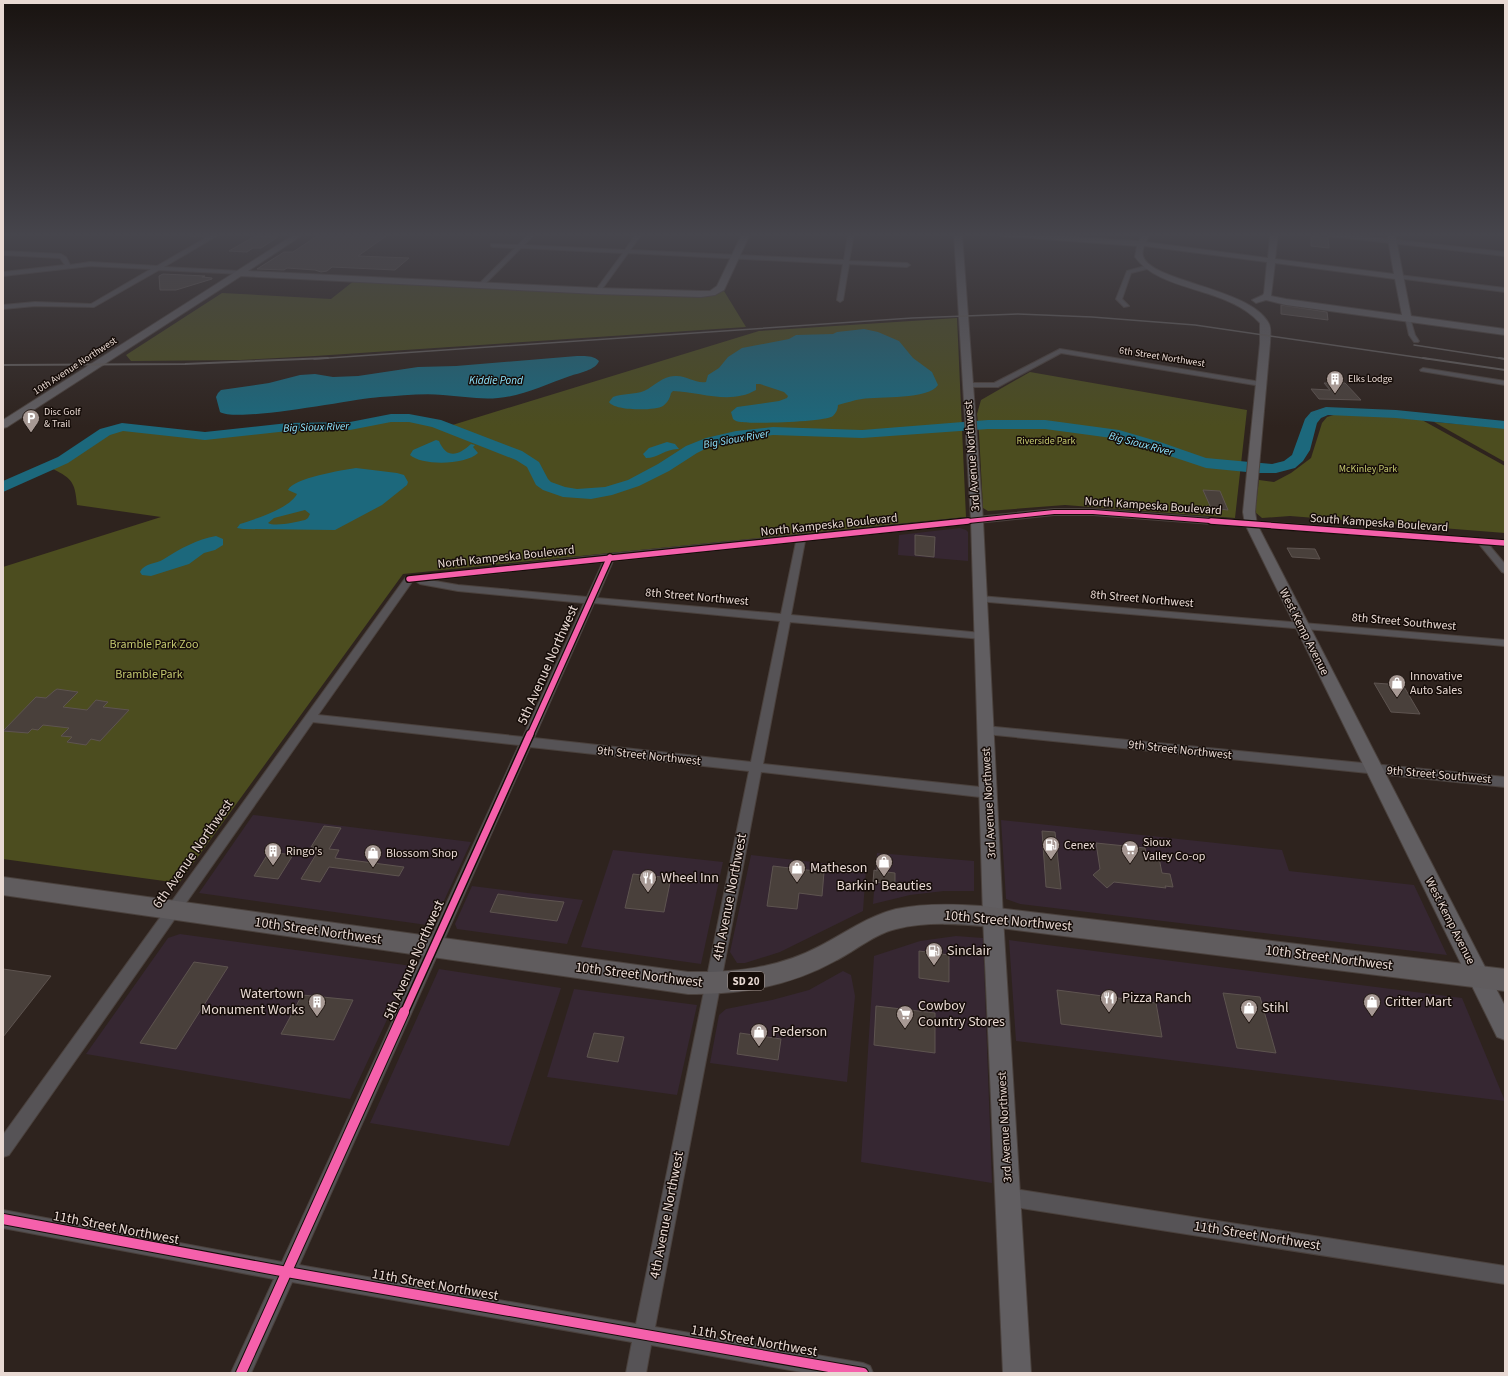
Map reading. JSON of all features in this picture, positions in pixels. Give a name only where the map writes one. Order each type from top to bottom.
[{"type":"main road","name":"10th Street Northwest","points":[[3,886],[667,981],[712,984],[736,983],[783,973],[804,965],[870,929],[896,919],[930,914],[994,917],[1478,977]]},
{"type":"main road","name":"SD 20","points":[[1478,977],[1505,980]]},
{"type":"street","points":[[3,307],[35,304],[92,306],[106,298]]},
{"type":"street","name":"10th Avenue Northwest","points":[[3,426],[201,298]]},
{"type":"street","name":"3rd Avenue Northwest","points":[[962,298],[977,520],[985,730],[1017,1373]]},
{"type":"street","points":[[1119,298],[1126,306]]},
{"type":"street","points":[[1228,298],[1240,303],[1262,298]]},
{"type":"street","points":[[1271,298],[1286,302],[1505,332]]},
{"type":"street","points":[[1403,298],[1412,335],[1416,341]]},
{"type":"street","name":"West Kemp Avenue","points":[[1240,303],[1260,316],[1266,324],[1251,481],[1249,512],[1250,524],[1505,1029]]},
{"type":"street","name":"6th Street Northwest","points":[[968,385],[995,385],[1060,351],[1261,384]]},
{"type":"street","points":[[1423,370],[1505,383]]},
{"type":"street","name":"North Kampeska Boulevard","points":[[409,579],[610,557],[801,539],[1041,512],[1073,512],[1250,524]]},
{"type":"street","name":"South Kampeska Boulevard","points":[[1250,524],[1505,543]]},
{"type":"street","name":"4th Avenue Northwest","points":[[636,1373],[801,539]]},
{"type":"street","points":[[1482,542],[1505,570]]},
{"type":"street","name":"5th Avenue Northwest","points":[[241,1373],[610,557]]},
{"type":"street","name":"8th Street Northwest","points":[[409,579],[458,588],[982,636]]},
{"type":"street","name":"6th Avenue Northwest","points":[[3,1149],[409,579]]},
{"type":"street","name":"8th Street Northwest","points":[[980,599],[1301,626]]},
{"type":"street","name":"8th Street Southwest","points":[[1301,626],[1505,643]]},
{"type":"street","name":"9th Street Northwest","points":[[310,718],[989,793]]},
{"type":"street","name":"9th Street Northwest","points":[[985,730],[1374,769]]},
{"type":"street","name":"9th Street Southwest","points":[[1374,769],[1505,782]]},
{"type":"street","name":"11th Street Northwest","points":[[1008,1197],[1505,1276]]},
{"type":"street","name":"11th Street Northwest","points":[[3,1219],[287,1272],[863,1373]]},
{"type":"shaded area","points":[[960,528],[968,532],[968,561],[898,555],[899,535]]},
{"type":"shaded area","points":[[253,815],[471,842],[437,916],[427,925],[199,893]]},
{"type":"shaded area","points":[[1001,820],[1282,850],[1289,871],[1414,885],[1447,955],[1020,904],[1006,899]]},
{"type":"shaded area","points":[[613,850],[723,862],[701,964],[581,947]]},
{"type":"shaded area","points":[[877,853],[974,861],[974,891],[944,891],[910,895],[873,904]]},
{"type":"shaded area","points":[[751,855],[866,868],[863,911],[780,952],[745,963],[737,963],[730,952]]},
{"type":"shaded area","points":[[472,886],[583,900],[567,944],[457,929],[455,924]]},
{"type":"shaded area","points":[[180,934],[412,966],[350,1099],[86,1054],[168,938]]},
{"type":"shaded area","points":[[956,936],[983,938],[992,1183],[861,1162],[874,956],[920,941]]},
{"type":"shaded area","points":[[1009,940],[1462,998],[1505,1101],[1016,1041]]},
{"type":"shaded area","points":[[439,969],[561,988],[509,1146],[370,1123]]},
{"type":"shaded area","points":[[843,971],[851,975],[855,996],[847,1082],[710,1063],[719,1015],[726,1009],[772,1000],[809,990]]},
{"type":"shaded area","points":[[574,989],[697,1005],[677,1095],[547,1077]]},
{"type":"green space","points":[[214,298],[728,298],[746,327],[240,360],[131,361],[126,355]]},
{"type":"green space","name":"Bramble Park","points":[[957,318],[966,517],[403,574],[179,883],[3,859],[3,567],[161,517],[77,505],[73,485],[67,477],[49,467],[110,430],[122,427],[205,436],[288,427],[350,426],[400,417],[422,420],[446,427],[759,331]]},
{"type":"green space","name":"Riverside Park","points":[[1030,372],[1247,410],[1235,518],[1065,505],[988,511],[983,508],[977,414],[981,400]]},
{"type":"green space","name":"McKinley Park","points":[[1340,413],[1422,420],[1505,466],[1505,533],[1290,516],[1262,518],[1255,512],[1259,480],[1274,482],[1291,473],[1311,458],[1322,423],[1327,417]]},
{"type":"green space","points":[[1434,422],[1505,428],[1505,462]]},
{"type":"water","points":[[864,329],[878,332],[899,341],[913,358],[932,372],[938,385],[933,390],[925,393],[862,399],[838,405],[834,415],[828,418],[774,423],[748,423],[738,422],[733,419],[731,412],[737,407],[779,401],[787,398],[788,396],[784,392],[760,384],[756,384],[756,390],[736,397],[673,391],[663,406],[652,409],[626,409],[612,405],[609,402],[613,397],[644,391],[662,379],[670,376],[679,376],[698,382],[706,382],[708,375],[719,368],[728,357],[742,348],[789,339],[796,335],[833,334],[837,332]]},
{"type":"water","name":"Kiddie Pond","points":[[577,356],[591,357],[599,361],[594,367],[587,371],[507,397],[477,398],[435,394],[380,397],[271,413],[231,415],[220,412],[216,397],[221,390],[269,383],[300,375],[315,374],[333,377],[358,376],[418,367],[456,366]]},
{"type":"water","points":[[436,440],[439,441],[442,447],[449,453],[458,453],[471,444],[475,445],[473,447],[478,453],[464,460],[444,463],[424,461],[416,459],[410,455],[413,450]]},
{"type":"water","points":[[667,442],[675,444],[679,449],[670,450],[650,458],[646,458],[643,454],[649,448]]},
{"type":"water","points":[[356,468],[397,473],[404,475],[408,482],[407,485],[382,505],[335,530],[237,528],[240,524],[271,513],[287,504],[297,494],[288,490],[299,482],[319,475]],"holes":[[[305,510],[310,514],[305,520],[297,522],[281,524],[268,523],[274,518]]]},
{"type":"water","points":[[216,536],[223,539],[223,545],[215,550],[204,553],[189,564],[151,576],[142,575],[140,572],[144,567],[161,561],[189,545],[202,539]]},
{"type":"building","points":[[1281,305],[1327,312],[1328,320],[1281,314]]},
{"type":"building","name":"Elks Lodge","points":[[1324,383],[1345,383],[1361,400],[1319,399],[1311,389],[1330,390]]},
{"type":"building","points":[[1203,490],[1220,491],[1228,510],[1211,508]]},
{"type":"building","points":[[915,535],[935,537],[934,557],[915,555]]},
{"type":"building","points":[[1287,548],[1315,549],[1320,559],[1292,557]]},
{"type":"building","name":"Innovative Auto Sales","points":[[1374,683],[1403,685],[1420,714],[1391,712]]},
{"type":"building","points":[[57,689],[78,692],[63,707],[87,710],[96,700],[108,702],[103,707],[129,710],[100,741],[91,739],[86,745],[67,742],[72,737],[61,736],[69,728],[43,725],[38,730],[32,729],[28,733],[3,731],[36,697],[46,698]]},
{"type":"building","points":[[324,826],[341,828],[329,849],[339,850],[335,858],[404,867],[399,876],[329,867],[320,882],[301,879],[320,848],[311,847]]},
{"type":"building","name":"Cenex","points":[[1042,831],[1055,832],[1061,889],[1046,887]]},
{"type":"building","name":"Sioux Valley Co-op","points":[[1096,843],[1145,848],[1147,857],[1159,858],[1162,873],[1170,874],[1173,887],[1165,886],[1166,888],[1114,882],[1107,888],[1093,875],[1100,869]]},
{"type":"building","name":"Ringo's","points":[[269,852],[293,855],[278,879],[254,876]]},
{"type":"building","name":"Matheson","points":[[773,866],[824,872],[822,896],[799,893],[797,909],[767,906]]},
{"type":"building","name":"Barkin' Beauties","points":[[877,866],[887,867],[887,872],[895,873],[895,884],[873,882],[874,870],[877,871]]},
{"type":"building","name":"Wheel Inn","points":[[633,874],[671,878],[664,912],[625,908]]},
{"type":"building","points":[[498,894],[564,902],[557,921],[490,912]]},
{"type":"building","name":"Sinclair","points":[[919,951],[949,955],[949,982],[919,978]]},
{"type":"building","points":[[194,962],[228,967],[176,1049],[140,1043]]},
{"type":"building","points":[[3,969],[51,976],[3,1037]]},
{"type":"building","name":"Pizza Ranch","points":[[1057,990],[1156,1003],[1162,1037],[1061,1024]]},
{"type":"building","name":"Stihl","points":[[1223,993],[1260,997],[1276,1053],[1237,1048]]},
{"type":"building","name":"Watertown Monument Works","points":[[302,995],[353,1000],[334,1040],[281,1034]]},
{"type":"building","name":"Cowboy Country Stores","points":[[876,1006],[935,1013],[935,1053],[874,1045]]},
{"type":"building","points":[[594,1033],[624,1037],[618,1062],[587,1057]]},
{"type":"building","name":"Pederson","points":[[740,1033],[781,1039],[778,1060],[737,1054]]},
{"type":"waterway","name":"Big Sioux River","points":[[3,487],[63,460],[105,432],[122,427],[205,436],[288,427],[350,426],[391,418],[409,418],[436,423],[517,454],[527,459],[534,465],[540,479],[549,487],[563,492],[591,494],[606,492],[634,483],[664,467],[691,449],[712,441],[773,431],[862,434],[988,424],[1045,425],[1100,431],[1119,435],[1155,445],[1200,462],[1230,466],[1276,468],[1289,464],[1298,458],[1302,450],[1310,422],[1316,415],[1326,411],[1396,414],[1505,425]]},
{"type":"railway","points":[[314,359],[912,318],[1018,314],[1092,317],[1195,325],[1429,359]]},
{"type":"railway","points":[[1414,345],[1505,359],[1499,358]]},
{"type":"railway","points":[[3,365],[185,364],[328,358]]},
{"type":"railway","points":[[1423,358],[1505,370]]},
{"type":"cycle path","points":[[409,579],[1054,512],[1093,512],[1505,543]]},
{"type":"cycle path","points":[[241,1373],[610,557]]},
{"type":"cycle path","points":[[3,1219],[287,1272],[863,1373]]},
{"type":"place","name":"Elks Lodge","points":[[1335,394]]},
{"type":"place","name":"Disc Golf & Trail","points":[[31,433]]},
{"type":"place","name":"Innovative Auto Sales","points":[[1397,698]]},
{"type":"place","name":"Cenex","points":[[1051,860]]},
{"type":"place","name":"Sioux Valley Co-op","points":[[1130,864]]},
{"type":"place","name":"Ringo's","points":[[273,866]]},
{"type":"place","name":"Blossom Shop","points":[[373,868]]},
{"type":"place","name":"Barkin' Beauties","points":[[884,877]]},
{"type":"place","name":"Matheson","points":[[797,883]]},
{"type":"place","name":"Wheel Inn","points":[[648,893]]},
{"type":"place","name":"Sinclair","points":[[934,966]]},
{"type":"place","name":"Pizza Ranch","points":[[1109,1013]]},
{"type":"place","name":"Watertown Monument Works","points":[[317,1017]]},
{"type":"place","name":"Critter Mart","points":[[1372,1017]]},
{"type":"place","name":"Stihl","points":[[1249,1023]]},
{"type":"place","name":"Cowboy Country Stores","points":[[905,1029]]},
{"type":"place","name":"Pederson","points":[[759,1047]]},
{"type":"park label","name":"Bramble Park Zoo","points":[[154,644]]}]
